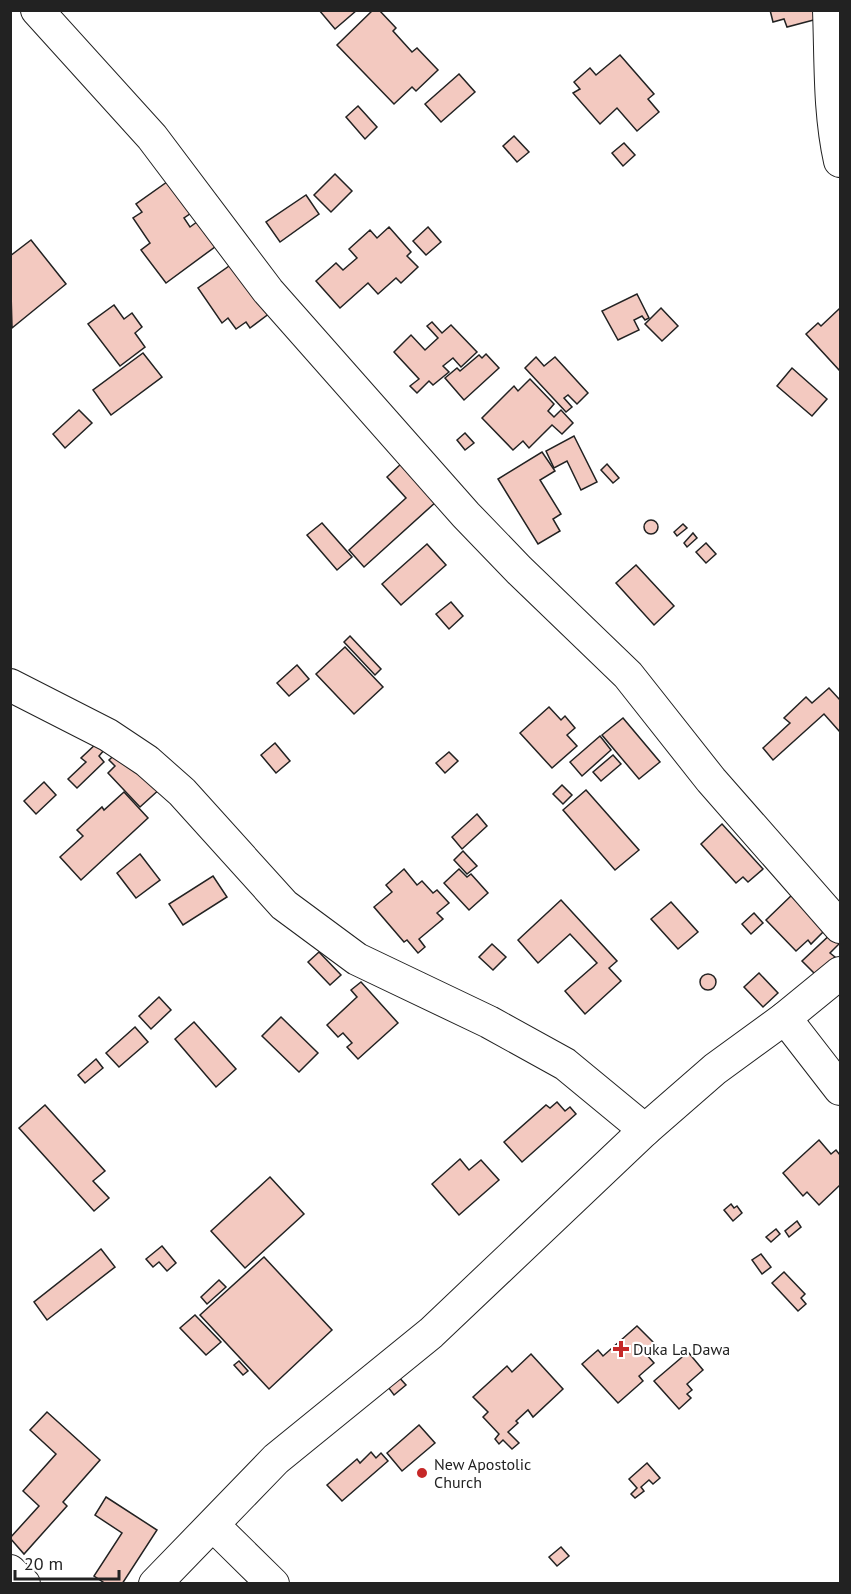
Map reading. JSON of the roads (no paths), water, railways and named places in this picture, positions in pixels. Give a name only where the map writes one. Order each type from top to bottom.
[{"type":"street","points":[[37,10],[152,137],[268,291],[466,515],[519,570],[628,675],[711,780],[840,927]]},
{"type":"street","points":[[829,10],[831,94],[835,140],[840,161]]},
{"type":"street","points":[[10,685],[108,735],[147,761],[182,792],[284,905],[357,959],[489,1022],[565,1064],[645,1130]]},
{"type":"street","points":[[155,1584],[276,1459],[431,1333],[645,1130],[715,1069],[785,1018],[840,973]]},
{"type":"street","points":[[785,1018],[840,1089]]},
{"type":"street","points":[[213,1525],[273,1584]]},
{"type":"street","points":[[10,1571],[24,1584]]},
{"type":"place","name":"Duka La Dawa","points":[[621,1349]]},
{"type":"place","name":"New Apostolic Church","points":[[422,1473]]}]
